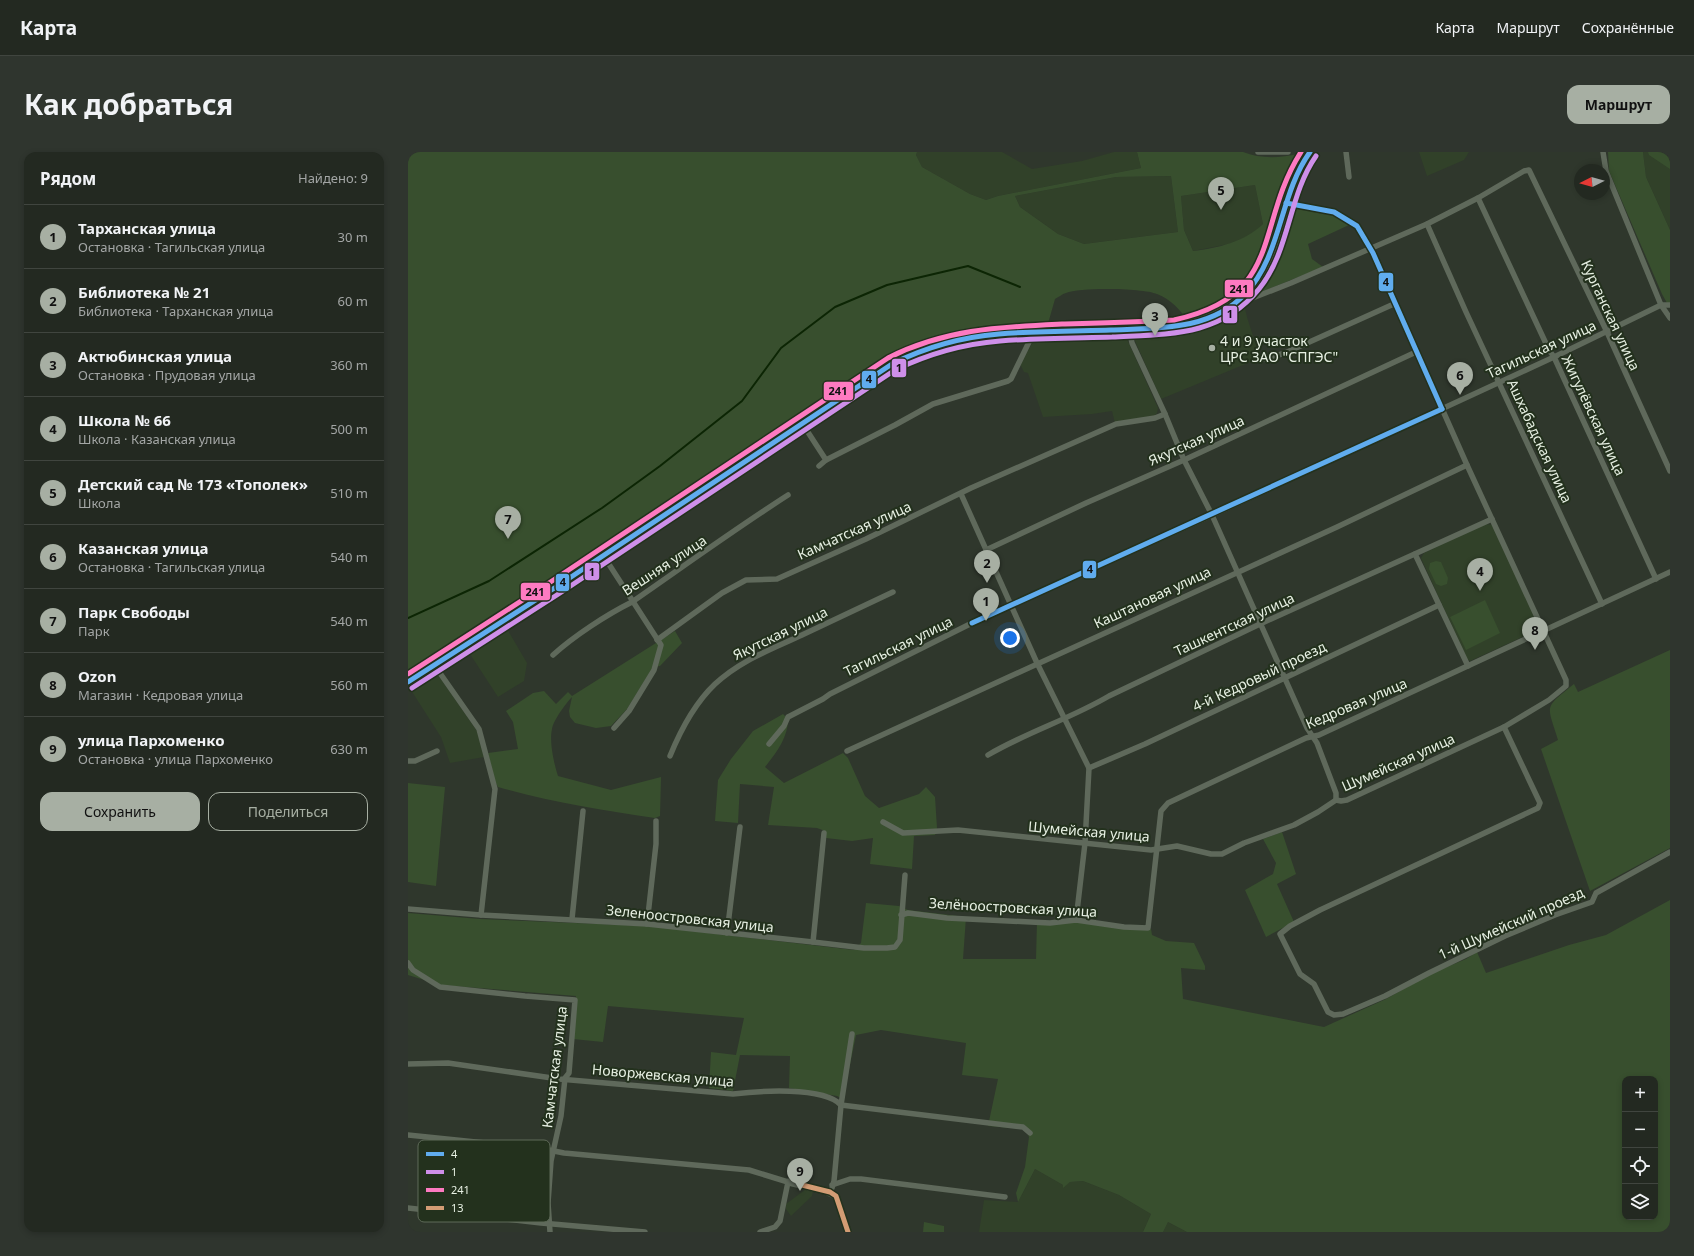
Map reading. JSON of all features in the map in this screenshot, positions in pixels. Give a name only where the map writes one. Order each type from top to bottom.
[{"type":"main road","points":[[408,682],[435,666],[603,556],[802,422],[892,364],[912,354],[940,344],[974,336],[1175,327],[1196,324],[1216,316],[1250,290],[1263,270],[1302,162],[1310,152]]},
{"type":"street","points":[[1258,152],[1288,152]]},
{"type":"street","points":[[1346,152],[1349,177]]},
{"type":"street","points":[[1603,152],[1606,171],[1661,305],[1670,318]]},
{"type":"street","name":"Курганская улица","points":[[1478,198],[1524,171],[1529,170],[1607,332],[1670,471]]},
{"type":"street","points":[[1240,299],[1250,299],[1291,284],[1427,224],[1478,198]]},
{"type":"street","name":"Жигулёвская улица","points":[[1478,198],[1549,350],[1554,357],[1656,579]]},
{"type":"street","points":[[1286,203],[1334,212],[1357,226],[1370,248],[1396,303],[1416,352],[1544,631]]},
{"type":"street","name":"Ашхабадская улица","points":[[1427,224],[1602,604]]},
{"type":"street","points":[[1266,359],[1285,354],[1396,303]]},
{"type":"street","points":[[1661,305],[1670,305]]},
{"type":"street","name":"Тагильская улица","points":[[769,744],[784,726],[788,717],[824,699],[836,690],[972,623],[1442,409],[1607,332],[1661,305]]},
{"type":"street","points":[[1128,329],[1132,343],[1165,414],[1184,460],[1212,515],[1307,728],[1317,743],[1336,793],[1336,800]]},
{"type":"street","points":[[819,466],[826,460],[933,404],[1008,382],[1011,379],[1029,342],[1031,334]]},
{"type":"street","name":"Якутская улица","points":[[986,550],[1086,502],[1184,460],[1416,352]]},
{"type":"street","name":"Камчатская улица","points":[[657,640],[722,593],[746,580],[777,579],[971,488],[1116,424],[1155,418],[1165,414]]},
{"type":"street","points":[[802,422],[826,460]]},
{"type":"street","name":"Каштановая улица","points":[[847,751],[1237,571],[1337,527],[1467,465]]},
{"type":"street","points":[[961,494],[1037,663],[1089,768],[1085,843],[1076,920]]},
{"type":"street","name":"Вешняя улица","points":[[553,655],[563,646],[620,608],[632,602],[720,542],[740,526],[788,495]]},
{"type":"street","name":"Ташкентская улица","points":[[988,755],[1012,741],[1064,718],[1260,624],[1492,519]]},
{"type":"street","points":[[1415,554],[1468,666]]},
{"type":"street","points":[[603,556],[661,645],[654,670],[629,711],[614,728]]},
{"type":"street","name":"Кедровая улица","points":[[1148,928],[1161,811],[1168,803],[1306,738],[1319,735],[1670,572]]},
{"type":"street","name":"Якутская улица","points":[[670,756],[684,723],[696,706],[714,684],[735,667],[768,649],[800,636],[893,592]]},
{"type":"street","name":"4-й Кедровый проезд","points":[[1089,768],[1145,744],[1439,605]]},
{"type":"street","name":"Шумейская улица","points":[[883,822],[903,833],[958,830],[1151,850],[1177,846],[1211,854],[1222,854],[1244,843],[1294,825],[1336,800],[1347,800],[1504,727],[1549,700],[1566,686],[1566,680],[1544,631]]},
{"type":"street","points":[[435,666],[479,729],[495,789],[481,914]]},
{"type":"street","name":"1-й Шумейский проезд","points":[[1504,727],[1540,803],[1538,808],[1320,910],[1290,926],[1280,934],[1300,974],[1314,984],[1328,1012],[1334,1015],[1343,1014],[1385,996],[1506,936],[1555,915],[1592,902],[1596,894],[1670,852]]},
{"type":"street","points":[[408,761],[415,761],[437,751]]},
{"type":"street","points":[[572,919],[583,811]]},
{"type":"street","points":[[647,924],[656,844],[656,821]]},
{"type":"street","points":[[727,933],[740,827]]},
{"type":"street","points":[[813,942],[824,833]]},
{"type":"street","name":"Зеленоостровская улица","points":[[408,909],[647,924],[864,948],[887,948],[895,947],[900,940],[905,875]]},
{"type":"street","name":"Зелёноостровская улица","points":[[901,915],[908,913],[947,918],[1050,923],[1076,920],[1148,928]]},
{"type":"street","name":"Камчатская улица","points":[[408,963],[413,970],[440,987],[575,1000],[569,1072],[565,1078],[562,1116],[551,1161],[550,1175]]},
{"type":"street","points":[[848,1232],[836,1196],[831,1188],[852,1034]]},
{"type":"street","name":"Новоржевская улица","points":[[408,1064],[448,1063],[559,1079],[565,1078],[733,1094],[756,1091],[816,1094],[836,1100],[841,1106],[1023,1127],[1030,1133]]},
{"type":"street","points":[[408,1136],[450,1140]]},
{"type":"street","points":[[550,1151],[749,1170],[788,1182],[831,1188],[850,1179],[861,1178],[1005,1197]]},
{"type":"street","points":[[760,1232],[775,1227],[780,1221],[788,1182]]},
{"type":"street","points":[[408,1208],[418,1209]]},
{"type":"street","points":[[531,1222],[645,1232]]},
{"type":"street","name":"Камчатская улица","points":[[549,1224],[550,1232]]},
{"type":"shaded area","points":[[408,152],[917,152],[916,155],[922,167],[970,194],[986,200],[998,196],[1141,168],[1137,152],[1243,152],[1263,157],[1298,154],[1301,156],[1272,239],[1254,278],[1241,294],[1219,310],[1189,322],[1171,302],[1162,296],[1150,292],[1112,289],[1073,291],[1065,293],[1055,299],[1047,327],[974,332],[908,348],[747,451],[572,572],[461,642],[408,678]],"holes":[[[1171,176],[1178,232],[1084,244],[1058,234],[1020,207],[1015,196],[1116,177]],[[1255,185],[1263,224],[1239,240],[1221,246],[1193,251],[1184,230],[1181,196]]]},
{"type":"shaded area","points":[[917,152],[1002,152],[1032,169],[1082,161],[1114,152],[1137,152],[1141,168],[998,196],[986,200],[970,194],[922,167],[916,155]]},
{"type":"shaded area","points":[[1419,152],[1469,152],[1464,160],[1427,176]]},
{"type":"shaded area","points":[[1608,152],[1643,152],[1646,177],[1670,230],[1670,303],[1667,303],[1662,294],[1610,173],[1610,164],[1609,164]]},
{"type":"shaded area","points":[[1643,152],[1670,152],[1670,230],[1646,177]]},
{"type":"shaded area","points":[[1648,152],[1670,152],[1670,169],[1649,155]]},
{"type":"shaded area","points":[[1171,176],[1178,232],[1084,244],[1058,234],[1020,207],[1015,196],[1116,177]]},
{"type":"shaded area","points":[[1255,185],[1263,224],[1254,233],[1234,243],[1193,251],[1184,230],[1181,196]]},
{"type":"shaded area","points":[[1290,207],[1333,215],[1349,225],[1308,244],[1312,259],[1323,267],[1247,298]]},
{"type":"shaded area","points":[[1244,304],[1260,358],[1161,399],[1135,341],[1136,336],[1140,333],[1176,331],[1197,327],[1216,320]]},
{"type":"shaded area","points":[[1121,334],[1127,339],[1158,408],[1157,413],[1154,416],[1115,423],[1112,411],[1092,414],[1043,417],[1028,373],[1024,372],[1020,364],[1033,342],[1045,336]]},
{"type":"shaded area","points":[[1485,524],[1493,525],[1538,625],[1533,632],[1470,661],[1467,659],[1421,558],[1424,553]]},
{"type":"shaded area","points":[[1436,561],[1441,562],[1448,578],[1447,584],[1441,586],[1436,584],[1429,569],[1430,563]]},
{"type":"shaded area","points":[[1485,600],[1500,633],[1466,650],[1450,617]]},
{"type":"shaded area","points":[[506,627],[527,663],[524,681],[498,697],[468,651]]},
{"type":"shaded area","points":[[675,631],[682,643],[660,666],[653,667],[627,709],[611,726],[596,728],[575,723],[570,717],[569,711],[572,697],[557,717],[551,734],[552,753],[558,776],[611,790],[661,777],[660,816],[655,818],[595,809],[498,787],[488,753],[518,749],[513,722],[506,711],[533,693],[544,691],[556,704],[568,692],[572,696]]},
{"type":"shaded area","points":[[1670,650],[1670,848],[1590,891],[1541,749],[1558,740],[1550,713],[1550,708],[1552,703],[1557,698],[1574,684],[1578,692]]},
{"type":"shaded area","points":[[431,674],[437,674],[477,731],[484,757],[450,763],[441,737],[409,687]]},
{"type":"shaded area","points":[[783,714],[788,719],[784,739],[765,767],[784,783],[843,753],[848,758],[865,796],[879,808],[919,794],[926,787],[935,797],[937,828],[935,835],[914,836],[912,869],[870,864],[873,838],[852,841],[826,838],[825,831],[817,828],[768,825],[774,787],[740,784],[738,823],[715,821],[718,780],[731,759],[753,731]]},
{"type":"shaded area","points":[[408,783],[445,787],[436,886],[408,882]]},
{"type":"shaded area","points":[[1282,832],[1296,874],[1277,884],[1294,922],[1266,937],[1245,890],[1273,874],[1276,863],[1263,839]]},
{"type":"shaded area","points":[[1670,900],[1670,1232],[1187,1232],[1168,1222],[1163,1232],[1143,1232],[1151,1214],[1119,1195],[1083,1181],[1070,1182],[1063,1188],[1063,1185],[1035,1169],[1018,1202],[1016,1193],[1025,1167],[1029,1137],[1027,1132],[1023,1129],[988,1126],[998,1079],[962,1075],[966,1043],[881,1030],[856,1035],[843,1099],[837,1096],[789,1088],[790,1056],[740,1055],[733,1091],[709,1088],[711,1052],[736,1055],[744,1018],[608,1006],[603,1042],[573,1039],[576,996],[441,985],[408,975],[408,913],[480,919],[648,926],[854,950],[861,943],[866,903],[899,906],[908,910],[966,917],[963,959],[1036,959],[1037,922],[1073,919],[1151,929],[1152,935],[1166,941],[1194,943],[1205,966],[1205,970],[1181,968],[1183,999],[1324,1027],[1386,999],[1430,974],[1466,959],[1477,952],[1486,973],[1569,945],[1606,935]]},
{"type":"shaded area","points":[[1035,1169],[1063,1185],[1070,1182],[1083,1181],[1119,1195],[1151,1214],[1143,1232],[979,1232],[984,1200],[1018,1202]]},
{"type":"shaded area","points":[[806,1189],[813,1190],[812,1196],[791,1216],[786,1209],[786,1204]]},
{"type":"shaded area","points":[[924,1222],[944,1226],[944,1232],[923,1232]]},
{"type":"shaded area","points":[[1168,1222],[1187,1232],[1163,1232]]},
{"type":"waterway","points":[[408,618],[489,581],[602,508],[660,466],[742,401],[781,348],[835,307],[887,285],[968,266],[1020,287]]},
{"type":"transit line","name":"241","points":[[408,674],[552,581],[888,358],[909,348],[952,335],[995,328],[1174,320],[1209,309],[1234,294],[1251,276],[1262,255],[1287,179],[1301,152]]},
{"type":"transit line","name":"4","points":[[408,682],[556,587],[892,364],[905,358],[944,344],[985,335],[1027,332],[1147,329],[1182,325],[1200,321],[1216,315],[1231,306],[1245,294],[1257,278],[1274,243],[1292,187],[1310,152]]},
{"type":"transit line","name":"1","points":[[412,688],[560,593],[895,370],[907,364],[959,347],[986,342],[1173,333],[1192,330],[1227,316],[1244,305],[1259,289],[1269,274],[1277,258],[1300,188],[1316,156]]},
{"type":"transit line","name":"4","points":[[1286,203],[1334,212],[1357,226],[1373,253],[1442,409]]},
{"type":"transit line","name":"4","points":[[972,623],[1442,409]]},
{"type":"transit line","name":"13","points":[[802,1185],[830,1192],[836,1196],[848,1232]]},
{"type":"place","name":"Детский сад № 173 «Тополек»","points":[[1221,210]]},
{"type":"place","name":"Актюбинская улица","points":[[1155,336]]},
{"type":"place","name":"4 и 9 участок ЦРС ЗАО \"СПГЭС\"","points":[[1212,348]]},
{"type":"place","name":"Казанская улица","points":[[1460,395]]},
{"type":"place","name":"Парк Свободы","points":[[508,539]]},
{"type":"place","name":"Библиотека № 21","points":[[987,583]]},
{"type":"place","name":"Школа № 66","points":[[1480,591]]},
{"type":"place","name":"Тарханская улица","points":[[986,621]]},
{"type":"place","name":"Ozon","points":[[1535,650]]},
{"type":"place","name":"улица Пархоменко","points":[[800,1191]]}]
